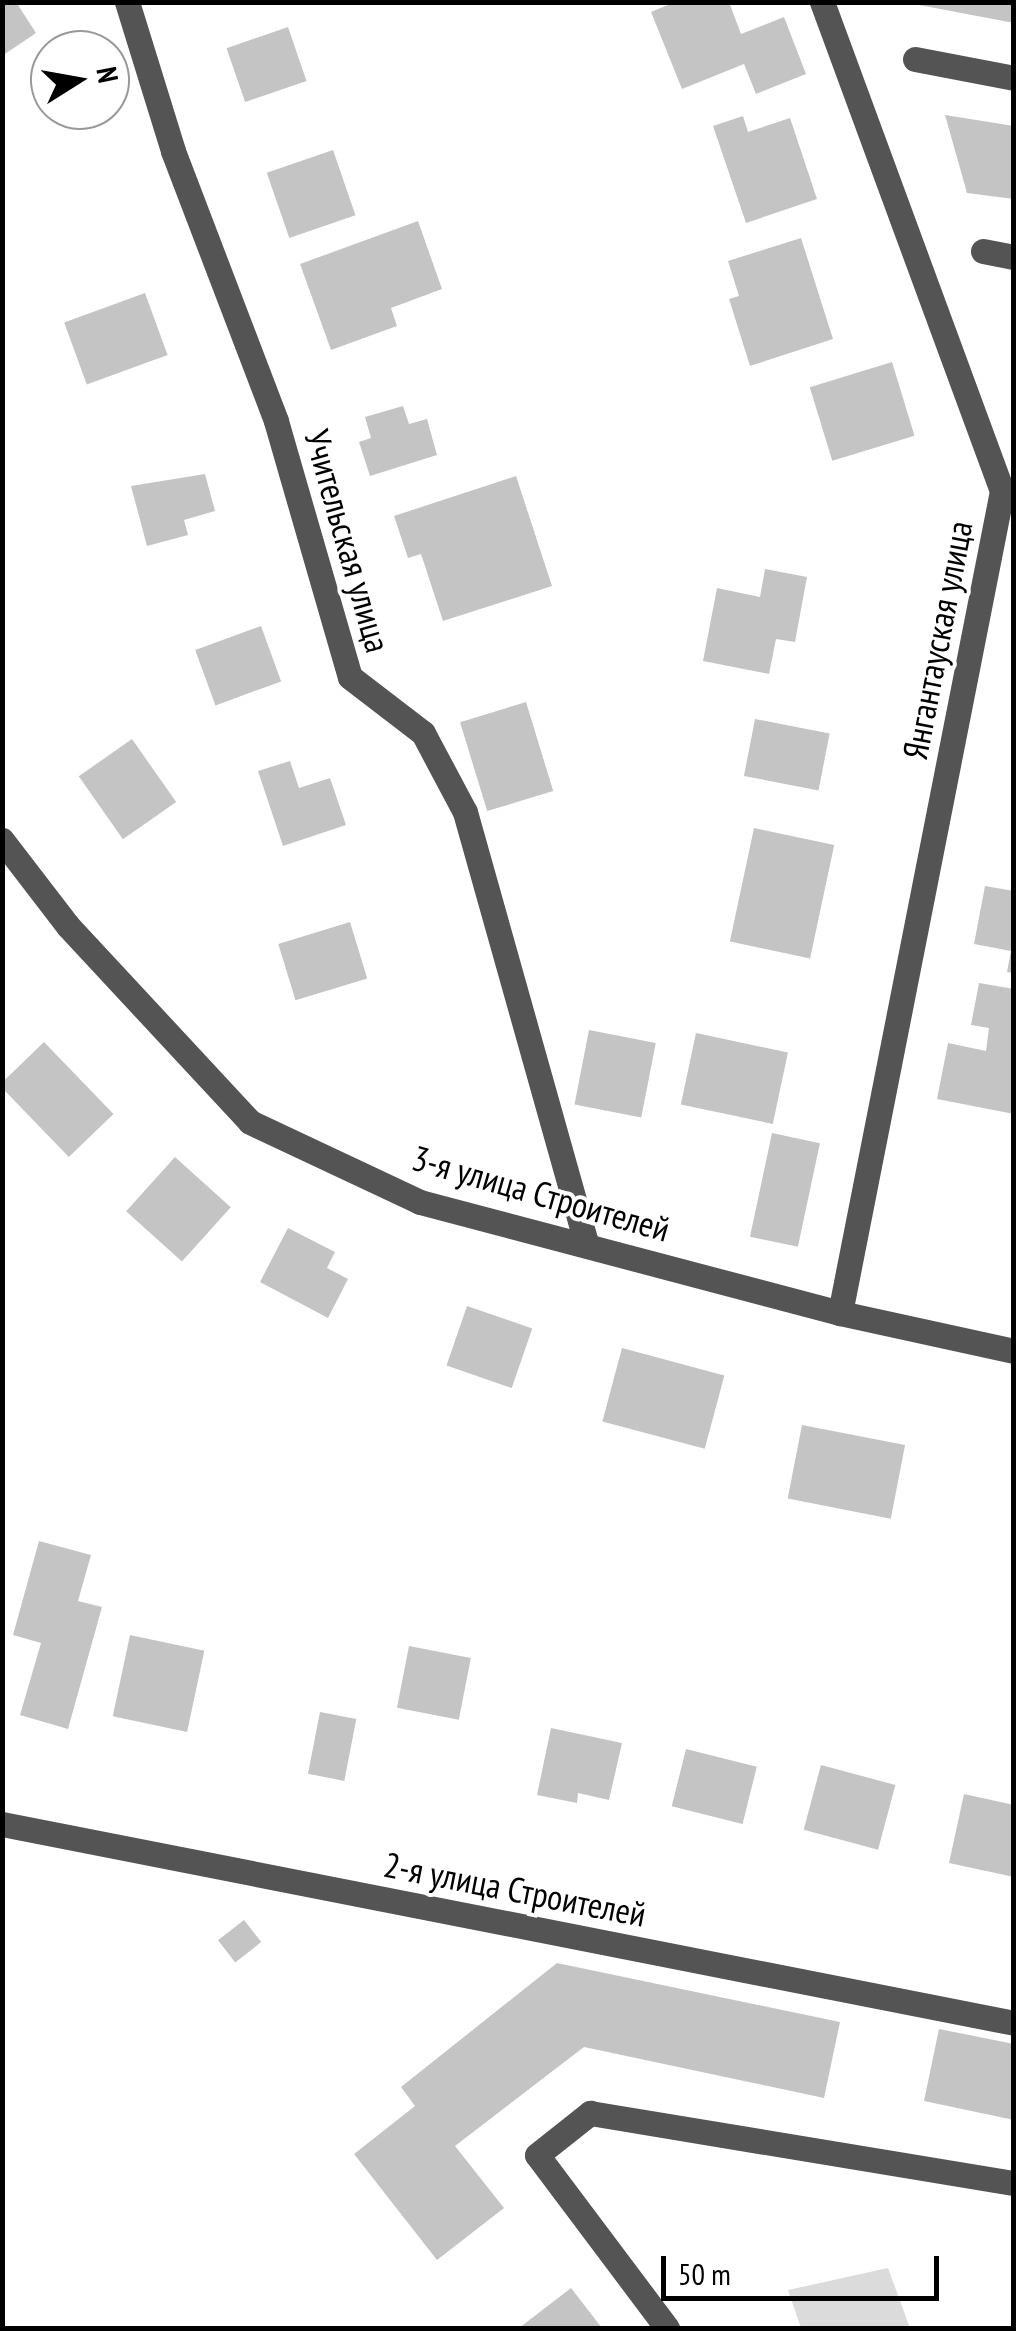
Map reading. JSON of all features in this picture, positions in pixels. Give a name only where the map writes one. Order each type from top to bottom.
[{"type":"street","name":"Учительская улица","points":[[128,2],[172,151],[276,421],[350,678],[424,733],[465,812],[586,1243]]},
{"type":"street","name":"Янгантауская улица","points":[[822,2],[1002,492],[840,1313]]},
{"type":"street","points":[[915,59],[1014,78]]},
{"type":"street","points":[[982,251],[1014,257]]},
{"type":"street","name":"3-я улица Строителей","points":[[2,840],[68,926],[250,1122],[420,1202],[840,1313],[1014,1351]]},
{"type":"street","name":"2-я улица Строителей","points":[[2,1824],[1014,2022]]},
{"type":"street","points":[[667,2328],[537,2155],[590,2113],[1014,2183]]},
{"type":"shaded area","points":[[888,2268],[910,2328],[801,2328],[788,2290]]},
{"type":"building","points":[[2,2],[16,2],[34,30],[2,56]]},
{"type":"building","points":[[675,2],[729,2],[741,34],[784,17],[806,74],[756,94],[744,64],[682,89],[651,12]]},
{"type":"building","points":[[1014,2],[1014,23],[914,4]]},
{"type":"building","points":[[288,27],[307,81],[245,102],[227,48]]},
{"type":"building","points":[[945,115],[1014,126],[1014,199],[967,193]]},
{"type":"building","points":[[743,116],[748,132],[790,118],[817,199],[746,223],[713,126]]},
{"type":"building","points":[[333,150],[355,215],[289,238],[267,173]]},
{"type":"building","points":[[418,221],[442,289],[391,308],[397,326],[331,350],[300,264]]},
{"type":"building","points":[[801,238],[833,339],[750,366],[729,299],[739,296],[728,261]]},
{"type":"building","points":[[145,293],[168,355],[87,384],[64,322]]},
{"type":"building","points":[[892,362],[915,436],[832,461],[810,387]]},
{"type":"building","points":[[403,406],[409,424],[427,419],[437,455],[370,476],[359,442],[371,438],[365,417]]},
{"type":"building","points":[[205,474],[215,511],[184,520],[188,535],[147,546],[131,486]]},
{"type":"building","points":[[516,476],[552,586],[443,621],[421,554],[408,558],[394,516]]},
{"type":"building","points":[[765,569],[807,577],[795,642],[776,639],[769,674],[703,661],[717,588],[760,597]]},
{"type":"building","points":[[261,626],[281,681],[215,705],[195,650]]},
{"type":"building","points":[[526,702],[553,791],[487,811],[460,722]]},
{"type":"building","points":[[755,719],[830,734],[819,790],[744,776]]},
{"type":"building","points":[[132,739],[176,802],[123,839],[79,776]]},
{"type":"building","points":[[290,761],[299,788],[330,778],[346,825],[283,846],[258,771]]},
{"type":"building","points":[[754,828],[834,845],[810,959],[730,941]]},
{"type":"building","points":[[985,886],[1014,891],[1014,973],[1007,972],[1011,951],[974,944]]},
{"type":"building","points":[[350,922],[367,978],[296,1000],[278,944]]},
{"type":"building","points":[[979,983],[1014,989],[1014,1114],[937,1099],[948,1043],[986,1051],[989,1028],[971,1025]]},
{"type":"building","points":[[589,1030],[656,1043],[641,1118],[574,1105]]},
{"type":"building","points":[[696,1033],[788,1053],[773,1124],[681,1104]]},
{"type":"building","points":[[44,1042],[113,1114],[69,1157],[2,1088],[2,1083]]},
{"type":"building","points":[[772,1133],[820,1143],[798,1247],[750,1237]]},
{"type":"building","points":[[175,1157],[231,1207],[182,1261],[126,1211]]},
{"type":"building","points":[[288,1228],[335,1252],[327,1268],[348,1279],[328,1318],[260,1282]]},
{"type":"building","points":[[467,1306],[532,1328],[512,1388],[446,1366]]},
{"type":"building","points":[[622,1348],[724,1375],[705,1449],[602,1421]]},
{"type":"building","points":[[802,1425],[905,1445],[891,1519],[788,1499]]},
{"type":"building","points":[[39,1541],[91,1555],[78,1601],[102,1607],[68,1729],[20,1715],[41,1643],[13,1635]]},
{"type":"building","points":[[130,1635],[204,1651],[187,1732],[113,1716]]},
{"type":"building","points":[[409,1646],[471,1658],[459,1720],[397,1708]]},
{"type":"building","points":[[320,1712],[356,1719],[344,1781],[308,1774]]},
{"type":"building","points":[[551,1728],[622,1743],[609,1800],[578,1793],[577,1803],[537,1795]]},
{"type":"building","points":[[686,1749],[757,1767],[743,1824],[672,1806]]},
{"type":"building","points":[[821,1765],[895,1785],[878,1850],[804,1830]]},
{"type":"building","points":[[964,1794],[1014,1805],[1014,1877],[949,1863]]},
{"type":"building","points":[[244,1920],[261,1942],[235,1962],[218,1940]]},
{"type":"building","points":[[557,1963],[840,2022],[824,2098],[584,2047],[455,2146],[504,2208],[437,2260],[354,2154],[415,2106],[401,2087]]},
{"type":"building","points":[[939,2029],[1014,2044],[1014,2120],[924,2101]]},
{"type":"building","points":[[571,2288],[602,2328],[519,2328]]}]
